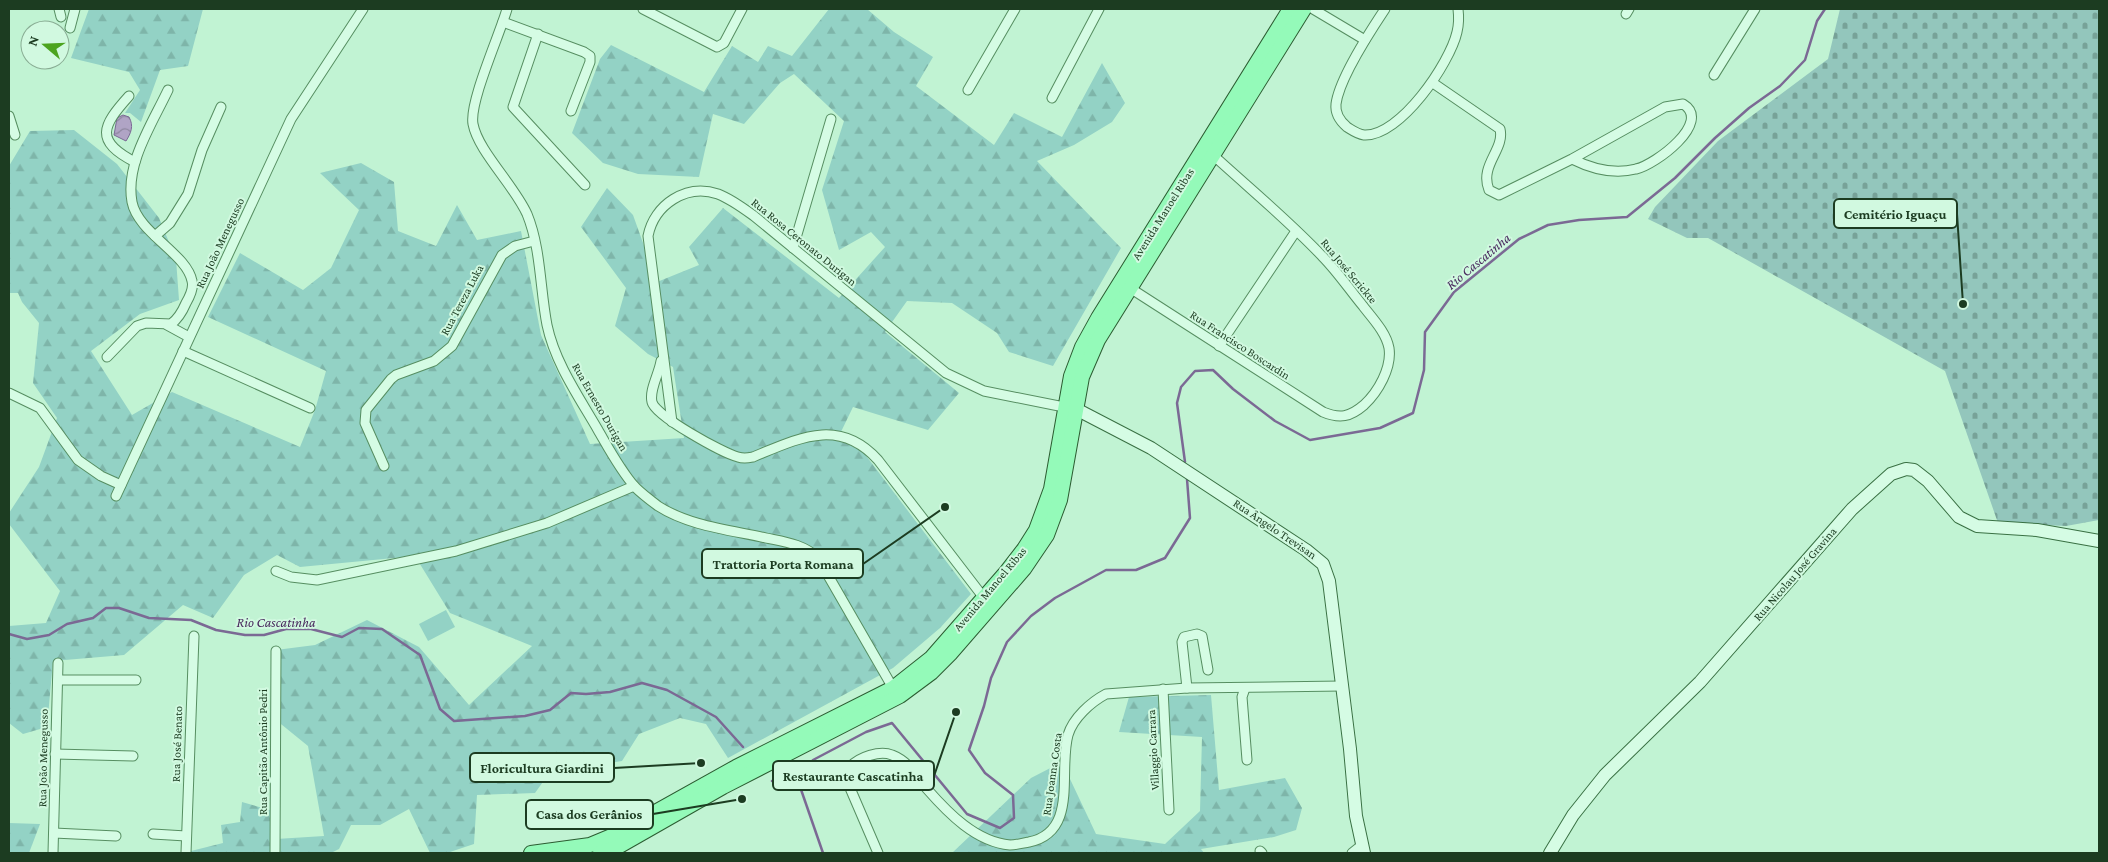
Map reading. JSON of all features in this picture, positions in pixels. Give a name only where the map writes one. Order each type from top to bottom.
[{"type":"main road","name":"Avenida Manoel Ribas","points":[[896,692],[931,658],[1024,549],[1041,519],[1051,488],[1070,408],[1086,365],[1106,327],[1304,9]]},
{"type":"main road","name":"Avenida Manoel Ribas","points":[[531,853],[590,845],[614,836],[729,778],[931,673],[977,624],[1028,564],[1050,528],[1062,490],[1076,360],[1090,332],[1289,10]]},
{"type":"main road","points":[[1281,46],[1292,18],[1289,10]]},
{"type":"main road","points":[[1213,155],[1210,148],[1214,132]]},
{"type":"main road","points":[[1199,156],[1202,162],[1201,174]]},
{"type":"main road","points":[[1130,288],[1127,281],[1128,275],[1136,256]]},
{"type":"main road","points":[[1106,327],[1116,302],[1112,296]]},
{"type":"main road","name":"Rua Ângelo Trevisan","points":[[1070,408],[1146,445],[1311,554],[1323,564],[1329,581],[1359,850]]},
{"type":"main road","name":"Rua Nicolau José Gravina","points":[[1550,853],[1578,808],[1605,775],[1700,682],[1852,509],[1898,470],[1914,470],[1928,481],[1960,517],[1977,526],[2037,530],[2099,541]]},
{"type":"main road","points":[[977,624],[986,604],[984,598]]},
{"type":"main road","name":"Avenida Manoel Ribas","points":[[600,853],[616,848],[729,778]]},
{"type":"street","points":[[70,28],[75,9]]},
{"type":"street","name":"Rua João Menegusso","points":[[116,496],[291,119],[363,9]]},
{"type":"street","name":"Rua Ernesto Durigan","points":[[506,9],[480,84],[472,116],[473,124],[480,143],[521,202],[531,227],[548,328],[559,359],[610,451],[634,486],[660,507],[688,520],[790,543],[811,552],[822,564],[896,692]]},
{"type":"street","points":[[643,9],[714,46],[719,46],[724,42],[742,9]]},
{"type":"street","points":[[968,90],[1015,9]]},
{"type":"street","points":[[1052,98],[1099,9]]},
{"type":"street","points":[[1312,9],[1365,40]]},
{"type":"street","points":[[1385,9],[1365,40],[1346,77],[1336,105],[1338,115],[1344,124],[1354,132],[1363,135],[1371,134],[1387,126],[1406,111],[1432,83],[1451,50],[1457,32],[1458,9]]},
{"type":"street","points":[[1714,76],[1756,9]]},
{"type":"street","points":[[502,24],[584,52],[590,56],[590,62],[571,111]]},
{"type":"street","points":[[537,36],[513,107],[585,185]]},
{"type":"street","points":[[1432,83],[1500,129],[1499,142],[1486,174],[1488,190],[1493,194],[1499,195],[1572,159],[1665,106],[1682,104],[1689,107],[1692,112],[1691,121],[1686,131],[1676,143],[1648,166],[1635,170],[1604,171],[1590,168],[1572,159]]},
{"type":"street","points":[[167,326],[174,322],[180,314],[192,291],[192,280],[182,264],[155,236],[134,207],[131,192],[135,162],[168,90]]},
{"type":"street","points":[[128,96],[110,118],[107,136],[109,144],[115,151],[135,162]]},
{"type":"street","points":[[155,236],[170,223],[188,194],[202,150],[221,107]]},
{"type":"street","points":[[9,116],[15,134]]},
{"type":"street","points":[[793,248],[831,119]]},
{"type":"street","name":"Rua José Scrickte","points":[[1213,155],[1328,263],[1379,326],[1389,346],[1385,374],[1374,394],[1360,408],[1345,417],[1339,418]]},
{"type":"street","name":"Rua Rosa Ceronato Durigan","points":[[672,422],[648,246],[650,226],[661,208],[680,195],[705,191],[717,194],[748,211],[946,373],[984,391],[1070,408]]},
{"type":"street","points":[[1219,346],[1296,231]]},
{"type":"street","name":"Rua Tereza Luka","points":[[384,466],[365,423],[366,410],[396,375],[434,361],[448,350],[460,334],[502,255],[515,246],[534,241]]},
{"type":"street","name":"Rua Francisco Boscardin","points":[[1130,288],[1314,408],[1339,418]]},
{"type":"street","points":[[180,314],[197,322]]},
{"type":"street","points":[[107,357],[137,326],[146,323],[167,326],[190,337]]},
{"type":"street","points":[[183,351],[310,408]]},
{"type":"street","points":[[663,354],[651,401],[658,412],[672,422],[732,455],[746,458],[804,437],[820,435],[843,436],[861,445],[878,460],[984,598]]},
{"type":"street","points":[[9,393],[40,408],[78,460],[101,476],[121,485]]},
{"type":"street","points":[[276,571],[291,576],[316,580],[456,551],[547,523],[634,486]]},
{"type":"street","points":[[1187,688],[1182,642],[1184,637],[1197,634],[1202,636],[1208,670]]},
{"type":"street","name":"Rua José Benato","points":[[186,853],[194,636]]},
{"type":"street","name":"Rua Capitão Antônio Pedri","points":[[275,853],[276,651]]},
{"type":"street","name":"Rua João Menegusso","points":[[53,853],[58,664]]},
{"type":"street","points":[[58,680],[136,680]]},
{"type":"street","name":"Rua Joanna Costa","points":[[878,853],[847,781],[850,767],[876,753],[893,755],[908,765],[954,818],[965,827],[1010,845],[1041,839],[1052,832],[1059,820],[1066,776],[1068,734],[1074,722],[1096,700],[1106,694],[1187,688],[1342,686]]},
{"type":"street","points":[[1245,688],[1242,697],[1247,760]]},
{"type":"street","name":"Villaggio Carrara","points":[[1163,690],[1168,810]]},
{"type":"street","points":[[55,754],[133,756]]},
{"type":"street","points":[[54,833],[116,836]]},
{"type":"street","points":[[153,834],[186,836]]},
{"type":"green space","points":[[89,9],[203,9],[188,66],[160,70],[141,122],[130,113],[125,113],[140,90],[129,72],[71,58]]},
{"type":"green space","points":[[829,9],[867,9],[894,32],[933,57],[916,86],[994,145],[1014,113],[1062,137],[1102,63],[1125,103],[1112,122],[1074,145],[1037,161],[1121,248],[1053,366],[1009,352],[997,333],[952,303],[907,301],[885,332],[959,393],[928,430],[853,407],[838,438],[864,453],[971,594],[940,628],[893,668],[728,758],[706,724],[680,718],[639,734],[622,761],[550,772],[535,793],[477,795],[474,844],[447,853],[430,853],[409,809],[380,825],[351,825],[339,849],[331,853],[276,853],[276,839],[324,836],[308,746],[276,720],[276,650],[315,645],[367,620],[419,647],[469,705],[532,646],[450,613],[415,556],[300,567],[277,555],[244,575],[213,618],[183,605],[124,655],[53,661],[47,727],[23,734],[9,723],[9,626],[46,623],[60,591],[9,524],[9,513],[39,467],[57,418],[33,383],[39,323],[22,302],[18,293],[9,293],[9,166],[30,131],[74,130],[117,164],[159,218],[176,259],[179,300],[140,314],[91,351],[132,415],[172,392],[300,447],[315,410],[326,371],[208,317],[240,253],[303,290],[331,268],[359,210],[320,173],[361,163],[394,182],[398,231],[436,246],[457,205],[477,240],[521,231],[541,335],[590,444],[684,438],[673,367],[648,354],[615,326],[626,288],[581,227],[607,188],[633,215],[657,282],[699,265],[689,247],[723,208],[839,298],[885,247],[871,232],[839,250],[822,190],[844,121],[794,74],[780,83],[744,124],[713,114],[699,177],[638,174],[603,163],[572,133],[600,59],[611,45],[704,92],[732,46],[758,62],[768,46],[792,56]]},
{"type":"green space","points":[[1840,9],[2099,9],[2099,520],[2066,526],[1998,523],[1945,371],[1708,238],[1687,238],[1648,219],[1655,207],[1718,141],[1828,59]]},
{"type":"green space","points":[[446,610],[455,627],[428,641],[419,624]]},
{"type":"green space","points":[[1211,695],[1219,790],[1285,778],[1302,808],[1296,830],[1274,837],[1201,849],[1204,853],[952,853],[1031,778],[1062,762],[1096,834],[1165,844],[1200,811],[1202,737],[1119,732],[1129,697]]},
{"type":"green space","points":[[242,802],[273,811],[273,853],[191,853],[191,851],[223,843],[221,825],[240,822]]},
{"type":"green space","points":[[9,823],[40,824],[29,853],[9,853]]},
{"type":"water","points":[[123,115],[129,117],[132,126],[126,141],[114,135],[117,118]]},
{"type":"waterway","name":"Rio Cascatinha","points":[[1185,462],[1177,403],[1181,387],[1195,371],[1213,370],[1233,389],[1275,421],[1310,440],[1380,428],[1413,413],[1424,370],[1425,332],[1454,292],[1519,239],[1548,225],[1579,220],[1627,217],[1675,178],[1715,138],[1749,108],[1780,86],[1805,60],[1817,21],[1825,9]]},
{"type":"waterway","name":"Rio Cascatinha","points":[[772,781],[797,778],[813,760],[866,732],[892,723],[967,814],[1000,828],[1014,818],[1013,795],[985,773],[969,750],[991,678],[1007,642],[1031,616],[1055,598],[1106,570],[1136,570],[1165,558],[1190,518],[1187,479]]},
{"type":"waterway","name":"Rio Cascatinha","points":[[9,634],[27,639],[49,635],[67,624],[93,618],[106,608],[119,608],[149,618],[191,620],[216,630],[245,635],[264,635],[286,629],[311,629],[342,637],[359,628],[382,629],[420,655],[440,709],[454,721],[525,716],[550,710],[571,693],[610,692],[642,683],[667,690],[716,717],[743,747]]},
{"type":"waterway","points":[[797,778],[823,853]]},
{"type":"place","name":"Cemitério Iguaçu","points":[[1963,304]]},
{"type":"place","name":"Trattoria Porta Romana","points":[[945,507]]},
{"type":"place","name":"Restaurante Cascatinha","points":[[956,712]]},
{"type":"place","name":"Floricultura Giardini","points":[[701,763]]},
{"type":"place","name":"Casa dos Gerânios","points":[[742,799]]}]
